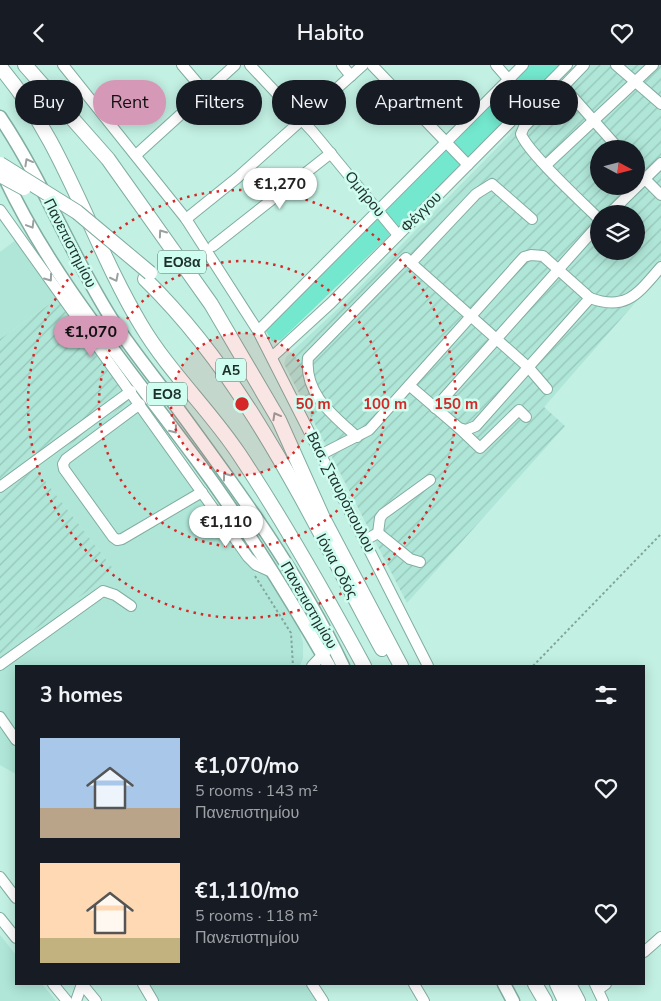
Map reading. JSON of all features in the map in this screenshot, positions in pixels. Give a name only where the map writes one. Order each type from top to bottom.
[{"type":"highway","name":"ΕΟ8α","points":[[25,65],[108,159],[210,304],[279,420],[323,518]]},
{"type":"highway","name":"Ιόνια Οδός","points":[[0,67],[29,105],[59,155],[107,264],[142,327],[238,453],[300,550],[363,665]]},
{"type":"highway","name":"Α5","points":[[0,165],[77,213],[148,275]]},
{"type":"highway","name":"Α5","points":[[0,175],[42,198],[170,292],[226,362],[323,518]]},
{"type":"highway","name":"Ιόνια Οδός","points":[[148,275],[221,366],[282,465],[390,665]]},
{"type":"highway","name":"Ιόνια Οδός","points":[[323,518],[400,665]]},
{"type":"highway","points":[[536,985],[545,1001]]},
{"type":"highway","points":[[558,985],[565,1001]]},
{"type":"highway","points":[[570,985],[578,1001]]},
{"type":"main road","name":"Πανεπιστημίου","points":[[0,117],[31,167],[93,287],[112,319],[254,514],[298,584],[342,665]]},
{"type":"main road","name":"Πανεπιστημίου","points":[[0,165],[11,191],[65,281],[206,473],[274,573],[325,661]]},
{"type":"main road","points":[[505,985],[513,1001]]},
{"type":"street","name":"Βασ. Σταυρόπουλου","points":[[63,65],[186,219],[258,331],[428,665]]},
{"type":"street","points":[[182,65],[195,80]]},
{"type":"street","points":[[218,80],[235,65]]},
{"type":"street","name":"Ομήρου","points":[[250,65],[272,89]]},
{"type":"street","points":[[342,65],[351,76]]},
{"type":"street","points":[[346,80],[364,65]]},
{"type":"street","points":[[372,65],[468,165]]},
{"type":"street","points":[[496,65],[508,80],[523,65]]},
{"type":"street","name":"Φέγγου","points":[[552,80],[567,65]]},
{"type":"street","points":[[569,80],[584,65]]},
{"type":"street","points":[[616,65],[661,104]]},
{"type":"street","points":[[546,165],[653,65]]},
{"type":"street","points":[[258,331],[490,98]]},
{"type":"street","points":[[578,102],[611,140]]},
{"type":"street","points":[[136,155],[176,118]]},
{"type":"street","points":[[186,219],[237,178],[295,125]]},
{"type":"street","name":"Ομήρου","points":[[306,125],[398,235]]},
{"type":"street","name":"Φέγγου","points":[[272,357],[298,335],[507,125]]},
{"type":"street","points":[[526,125],[521,134],[523,140],[590,210]]},
{"type":"street","points":[[213,247],[331,153]]},
{"type":"street","points":[[645,178],[661,163]]},
{"type":"street","points":[[645,180],[661,195]]},
{"type":"street","points":[[411,263],[476,194],[492,184],[532,219]]},
{"type":"street","points":[[618,205],[628,195]]},
{"type":"street","points":[[0,210],[252,562],[274,573]]},
{"type":"street","points":[[436,408],[590,234]]},
{"type":"street","points":[[322,454],[369,429],[410,386],[524,257],[532,255],[543,256],[590,299],[601,302],[624,302],[639,291],[661,267]]},
{"type":"street","points":[[357,437],[330,412],[312,389],[307,371],[308,358],[406,258],[529,368],[547,389]]},
{"type":"street","points":[[459,428],[466,430],[476,426],[590,299]]},
{"type":"street","points":[[410,386],[480,448],[519,410],[526,417]]},
{"type":"street","points":[[0,487],[130,391]]},
{"type":"street","points":[[140,404],[66,459],[63,464],[64,469],[117,540],[202,492]]},
{"type":"street","points":[[378,533],[380,518],[383,514],[430,480]]},
{"type":"street","points":[[365,540],[378,533]]},
{"type":"street","points":[[378,533],[410,559],[420,562]]},
{"type":"street","points":[[0,665],[103,591],[115,595],[131,606]]},
{"type":"street","points":[[325,661],[332,645]]},
{"type":"street","points":[[0,717],[15,739]]},
{"type":"street","points":[[0,877],[15,897]]},
{"type":"street","points":[[0,918],[15,937]]},
{"type":"street","points":[[645,950],[661,937]]},
{"type":"street","points":[[55,985],[67,1001]]},
{"type":"street","points":[[76,1001],[82,985]]},
{"type":"street","points":[[83,985],[96,1001]]},
{"type":"street","points":[[144,985],[153,1001]]},
{"type":"street","points":[[313,985],[323,1001]]},
{"type":"street","points":[[415,985],[424,1001]]},
{"type":"street","points":[[600,986],[603,1001]]},
{"type":"path","points":[[534,665],[661,534]]},
{"type":"path","points":[[251,569],[290,633],[293,665]]},
{"type":"shaded area","points":[[579,65],[661,65],[661,273],[544,407],[565,426],[407,603],[284,364],[286,357],[340,307],[520,125],[578,125],[578,80],[564,80]]},
{"type":"shaded area","points":[[16,240],[59,297],[0,339],[0,252]]},
{"type":"shaded area","points":[[58,298],[134,398],[36,469],[115,571],[0,655],[0,339]]},
{"type":"shaded area","points":[[134,398],[256,573],[267,575],[277,589],[299,628],[303,643],[303,658],[300,665],[15,665],[15,773],[0,765],[0,655],[115,571],[36,469]]},
{"type":"shaded area","points":[[0,935],[15,954],[15,985],[43,985],[56,1001],[0,1001]]},
{"type":"shaded area","points":[[140,985],[319,985],[330,1001],[148,1001]]},
{"type":"green space","points":[[529,65],[561,65],[546,80],[515,79]]},
{"type":"green space","points":[[490,102],[490,125],[500,125],[467,159],[450,142],[467,125],[480,125],[480,112]]},
{"type":"green space","points":[[445,148],[461,165],[398,227],[383,208]]},
{"type":"green space","points":[[376,216],[390,235],[281,340],[272,341],[264,328]]}]
